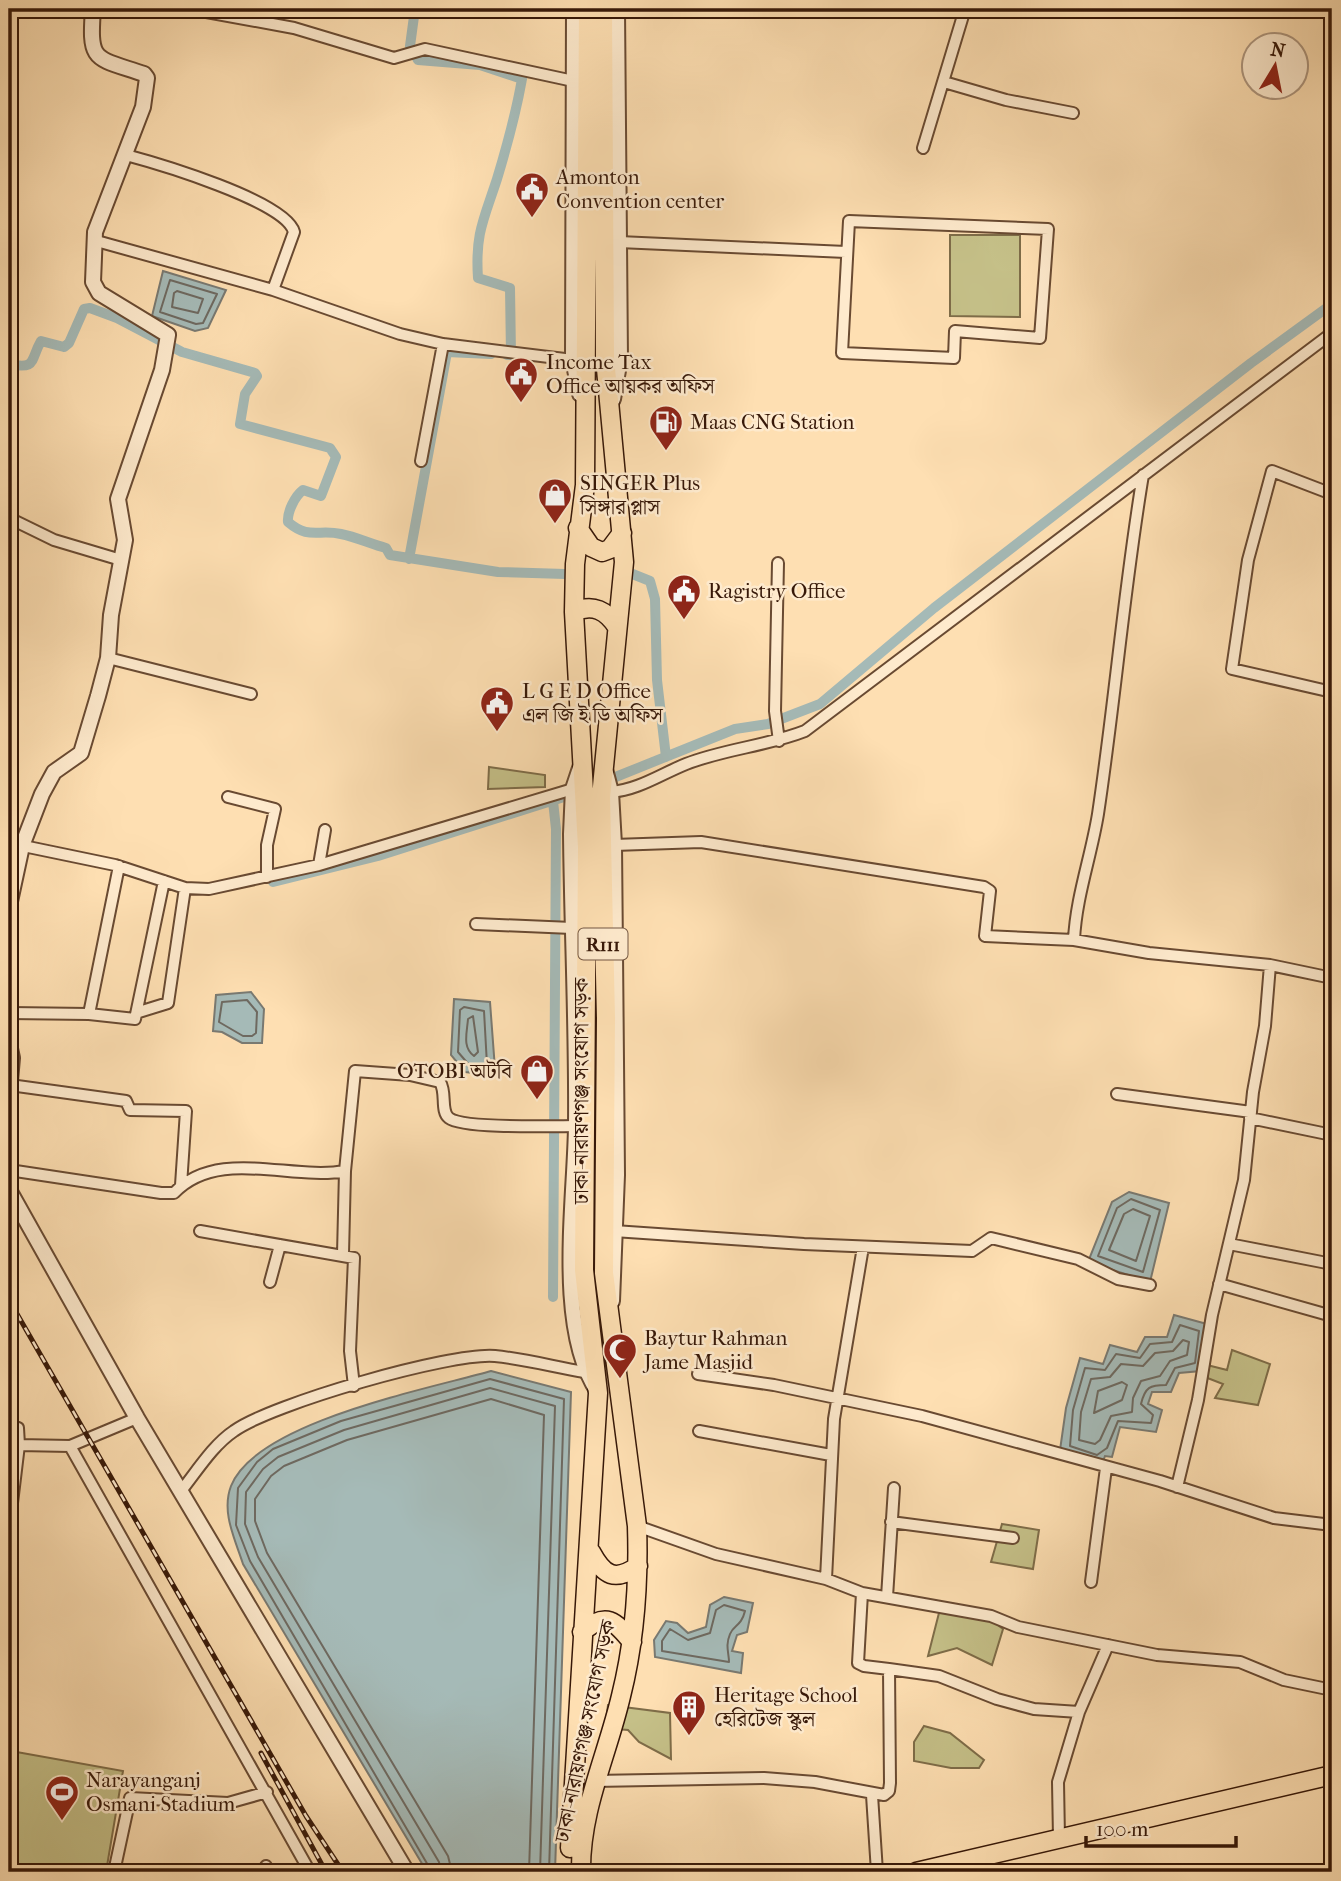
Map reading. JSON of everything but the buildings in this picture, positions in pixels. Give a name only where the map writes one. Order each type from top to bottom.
[{"type":"main road","name":"ঢাকা-নারায়ণগঞ্জ সংযোগ সড়ক","points":[[581,1872],[582,1836],[594,1781],[609,1740],[632,1642],[638,1566],[637,1526],[608,1316],[594,757],[574,612],[578,528],[585,485],[581,82],[588,9]]},
{"type":"main road","name":"ঢাকা-নারায়ণগঞ্জ সংযোগ সড়ক","points":[[570,1872],[582,1632],[591,1552],[598,1393],[584,1270],[588,954],[594,757],[622,600],[622,533],[605,358],[603,9]]},
{"type":"main road","points":[[578,528],[591,547],[602,552],[610,549],[622,533]]},
{"type":"main road","points":[[574,612],[586,608],[600,610],[612,618],[617,627]]},
{"type":"main road","points":[[591,1552],[601,1570],[613,1576],[623,1575],[638,1566]]},
{"type":"main road","points":[[582,1632],[593,1623],[608,1620],[616,1623],[632,1642]]},
{"type":"main road","points":[[916,1872],[1332,1775]]},
{"type":"street","points":[[9,906],[15,844],[49,779],[60,766],[83,749],[108,659],[126,534],[118,499],[165,353],[168,335],[95,288],[93,240],[143,107],[147,78],[144,74],[95,54],[90,46],[93,9]]},
{"type":"street","points":[[190,9],[294,28],[394,58],[407,57],[419,49],[581,82]]},
{"type":"street","points":[[574,9],[581,82],[573,359],[585,416]]},
{"type":"street","points":[[610,417],[620,359],[617,9]]},
{"type":"street","points":[[923,149],[965,9]]},
{"type":"street","points":[[944,82],[1006,100],[1073,113]]},
{"type":"street","points":[[126,155],[194,174],[243,196],[289,222],[294,232],[272,290]]},
{"type":"street","points":[[849,221],[1048,229],[1040,338],[955,331],[954,358],[842,353],[846,252],[849,221]]},
{"type":"street","points":[[93,240],[272,290],[356,320],[443,344],[573,359]]},
{"type":"street","points":[[619,242],[846,252]]},
{"type":"street","points":[[611,792],[623,791],[688,763],[805,731],[1332,333]]},
{"type":"street","points":[[421,461],[443,344]]},
{"type":"street","points":[[1332,494],[1272,471],[1248,560],[1232,668],[1332,692]]},
{"type":"street","points":[[1074,940],[1076,912],[1097,816],[1124,592],[1143,475]]},
{"type":"street","points":[[9,518],[54,540],[121,560]]},
{"type":"street","points":[[778,563],[775,711],[778,740]]},
{"type":"street","points":[[108,659],[251,694]]},
{"type":"street","points":[[594,757],[573,789],[569,928],[570,1271],[575,1325],[584,1372],[598,1393]]},
{"type":"street","points":[[594,757],[611,792],[614,845],[617,1163],[614,1294],[608,1316]]},
{"type":"street","points":[[15,844],[119,866],[185,888],[209,889],[319,865],[573,789]]},
{"type":"street","points":[[228,797],[275,809],[267,845],[267,877]]},
{"type":"street","points":[[319,865],[325,830]]},
{"type":"street","points":[[614,845],[701,842],[984,887],[990,891],[991,897],[985,936],[1074,940],[1149,953],[1270,965],[1332,978]]},
{"type":"street","points":[[89,1014],[119,866]]},
{"type":"street","points":[[9,1013],[89,1014],[131,1021],[139,1012],[164,881]]},
{"type":"street","points":[[139,1012],[168,1003],[185,888]]},
{"type":"street","points":[[476,924],[569,928]]},
{"type":"street","points":[[1177,1487],[1198,1400],[1219,1284],[1244,1180],[1250,1115],[1265,1026],[1270,965]]},
{"type":"street","points":[[9,1044],[12,1058],[9,1092]]},
{"type":"street","points":[[343,1254],[345,1171],[355,1071],[410,1075],[440,1083],[445,1090],[445,1112],[450,1119],[501,1126],[570,1126]]},
{"type":"street","points":[[10,1085],[127,1101],[130,1110],[186,1111],[181,1185]]},
{"type":"street","points":[[1117,1094],[1250,1115],[1332,1135]]},
{"type":"street","points":[[9,1170],[161,1193],[174,1193],[181,1185],[219,1170],[251,1168],[324,1175],[345,1171]]},
{"type":"street","points":[[9,1190],[136,1418],[407,1872]]},
{"type":"street","points":[[200,1231],[353,1256],[355,1261],[350,1352],[354,1385]]},
{"type":"street","points":[[614,1231],[972,1251],[991,1238],[1078,1259],[1118,1279],[1150,1285]]},
{"type":"street","points":[[1229,1244],[1332,1264]]},
{"type":"street","points":[[270,1282],[280,1245]]},
{"type":"street","points":[[826,1579],[831,1455],[837,1397],[863,1247]]},
{"type":"street","points":[[1219,1284],[1332,1316]]},
{"type":"street","points":[[181,1491],[233,1431],[354,1385],[451,1358],[494,1356],[584,1372]]},
{"type":"street","points":[[698,1374],[837,1397],[992,1433],[1274,1518],[1332,1525]]},
{"type":"street","points":[[19,1445],[70,1446],[136,1418]]},
{"type":"street","points":[[9,1425],[18,1428],[19,1445],[9,1528]]},
{"type":"street","points":[[699,1430],[831,1455]]},
{"type":"street","points":[[70,1446],[310,1872]]},
{"type":"street","points":[[1091,1582],[1107,1468]]},
{"type":"street","points":[[887,1597],[894,1489]]},
{"type":"street","points":[[891,1522],[1013,1538]]},
{"type":"street","points":[[637,1526],[716,1555],[826,1579],[862,1593],[991,1616],[1018,1626],[1157,1654],[1240,1662],[1284,1680],[1332,1690]]},
{"type":"street","points":[[862,1593],[858,1662],[864,1666],[939,1676],[998,1699],[1034,1709],[1079,1712]]},
{"type":"street","points":[[1059,1838],[1058,1782],[1079,1712],[1108,1645]]},
{"type":"street","points":[[594,1781],[764,1778],[815,1782],[872,1795],[884,1795],[889,1791],[889,1669]]},
{"type":"street","points":[[114,1872],[130,1798],[228,1803],[247,1800],[267,1792]]},
{"type":"street","points":[[872,1795],[877,1872]]},
{"type":"shaded area","points":[[950,235],[1020,235],[1020,317],[950,316]]},
{"type":"shaded area","points":[[489,767],[545,775],[545,787],[488,789]]},
{"type":"shaded area","points":[[1232,1350],[1270,1364],[1258,1405],[1215,1398],[1223,1384],[1205,1377],[1207,1365],[1227,1370]]},
{"type":"shaded area","points":[[1002,1524],[1039,1530],[1033,1569],[991,1562]]},
{"type":"shaded area","points":[[940,1609],[990,1619],[1003,1629],[992,1665],[957,1648],[928,1656]]},
{"type":"shaded area","points":[[608,1705],[670,1713],[671,1759],[639,1742],[628,1730],[605,1728]]},
{"type":"shaded area","points":[[924,1726],[950,1733],[984,1760],[979,1768],[951,1768],[914,1761],[914,1742]]},
{"type":"shaded area","name":"Narayanganj Osmani Stadium","points":[[11,1751],[123,1771],[106,1872],[9,1872]]},
{"type":"water","points":[[163,271],[226,290],[208,328],[195,331],[152,316]]},
{"type":"water","points":[[251,992],[264,1009],[262,1043],[242,1043],[222,1032],[213,1031],[216,995]]},
{"type":"water","points":[[454,999],[490,1002],[495,1069],[491,1075],[465,1072],[451,1055]]},
{"type":"water","points":[[1129,1192],[1169,1203],[1150,1282],[1088,1262],[1112,1202]]},
{"type":"water","points":[[1174,1315],[1207,1324],[1201,1371],[1179,1373],[1171,1392],[1152,1392],[1148,1404],[1162,1410],[1156,1432],[1120,1427],[1112,1457],[1105,1456],[1102,1464],[1060,1450],[1066,1408],[1080,1358],[1103,1364],[1110,1345],[1137,1352],[1145,1337],[1167,1337]]},
{"type":"water","points":[[491,1371],[571,1392],[555,1872],[427,1872],[243,1564],[228,1516],[228,1496],[231,1486],[247,1463],[273,1444],[308,1426],[388,1398]]},
{"type":"water","points":[[724,1597],[753,1603],[747,1632],[737,1635],[732,1651],[743,1653],[741,1673],[655,1657],[654,1640],[666,1621],[677,1623],[688,1633],[706,1627],[710,1605]]},
{"type":"waterway","points":[[415,9],[410,46],[418,60],[480,65],[522,79],[508,142],[478,249],[478,278],[510,288],[511,355],[507,355]]},
{"type":"waterway","points":[[613,778],[735,729],[768,724],[820,704],[934,608],[1251,363],[1332,304]]},
{"type":"waterway","points":[[9,364],[29,364],[41,341],[64,347],[69,343],[84,309],[90,308],[117,318],[182,352],[255,373],[257,376],[245,394],[240,424],[330,448],[336,457],[321,496],[303,490],[292,504],[288,522],[295,527],[302,531],[352,537],[386,548],[390,555],[498,572],[565,574]]},
{"type":"waterway","points":[[409,559],[447,352],[491,354]]},
{"type":"waterway","points":[[630,573],[650,581],[655,599],[657,680],[666,757]]},
{"type":"waterway","points":[[273,882],[378,856],[567,796]]},
{"type":"waterway","points":[[553,801],[556,829],[553,1297]]},
{"type":"railway","points":[[9,1300],[306,1816],[343,1872]]},
{"type":"railway","points":[[261,1753],[326,1872]]},
{"type":"place","name":"Amonton Convention center","points":[[532,219]]},
{"type":"place","name":"Income Tax Office আয়কর অফিস","points":[[521,404]]},
{"type":"place","name":"Maas CNG Station","points":[[666,452]]},
{"type":"place","name":"SINGER Plus সিঙ্গার প্লাস","points":[[555,525]]},
{"type":"place","name":"Ragistry Office","points":[[684,621]]},
{"type":"place","name":"L G E D Office এল জি ই ডি অফিস","points":[[497,733]]},
{"type":"place","name":"OTOBI অটবি","points":[[537,1101]]},
{"type":"place","name":"Baytur Rahman Jame Masjid","points":[[620,1380]]},
{"type":"place","name":"Heritage School হেরিটেজ স্কুল","points":[[689,1737]]},
{"type":"place","name":"Narayanganj Osmani Stadium","points":[[62,1822]]}]
